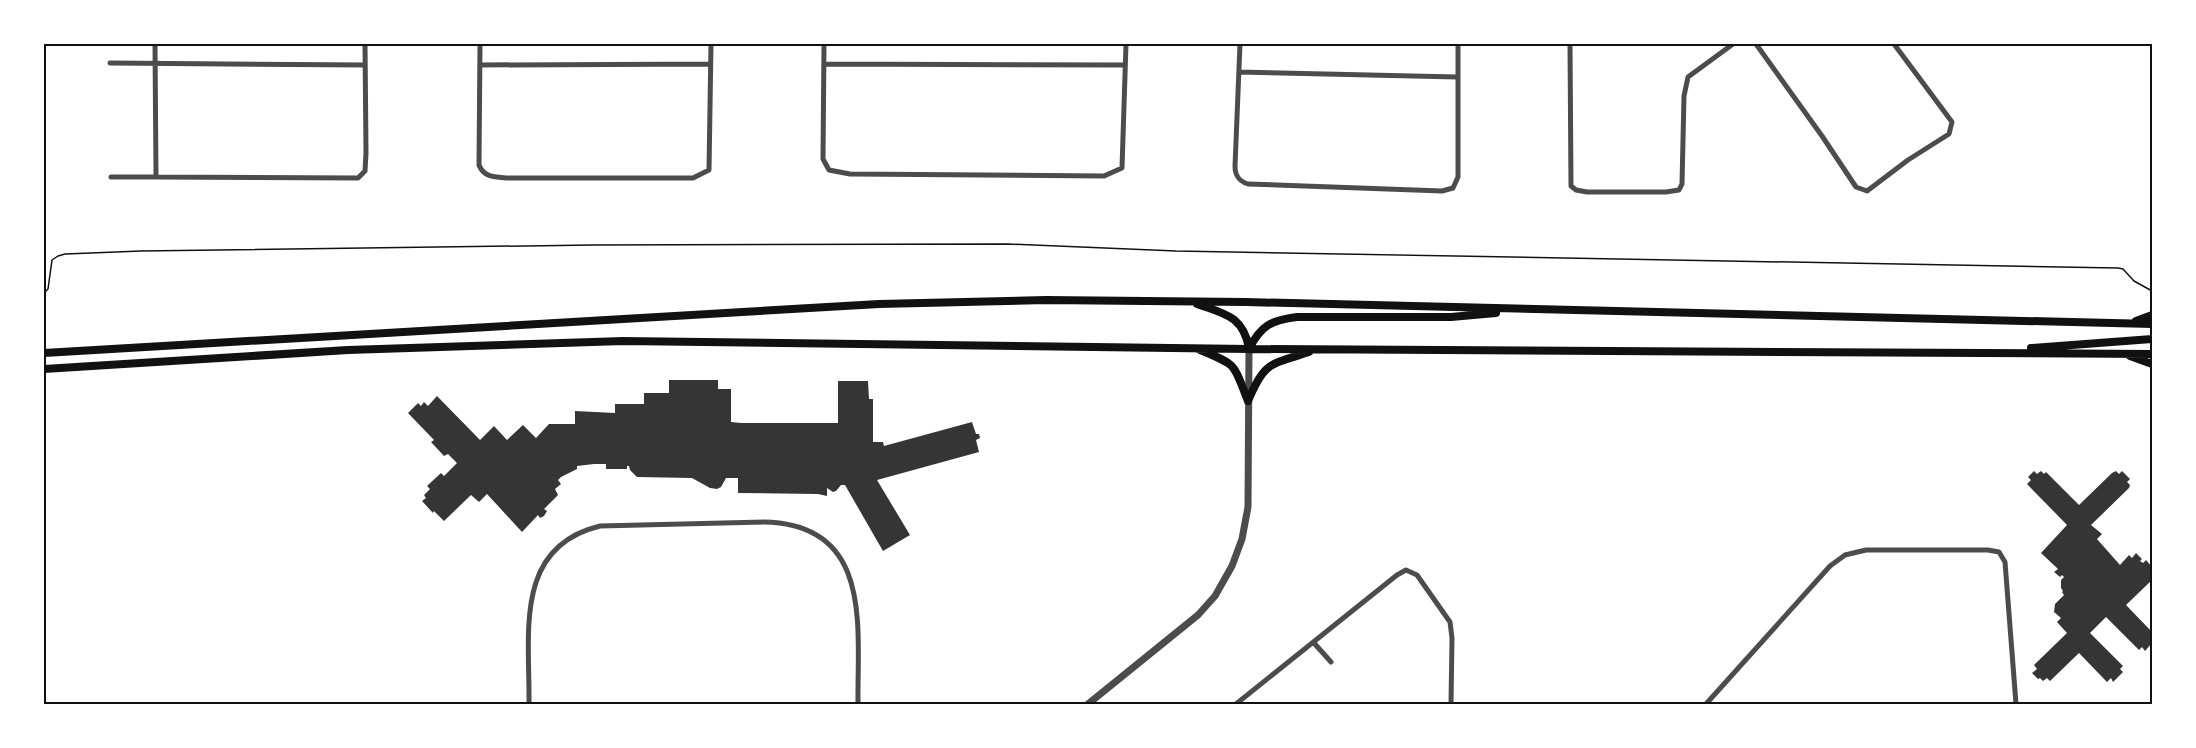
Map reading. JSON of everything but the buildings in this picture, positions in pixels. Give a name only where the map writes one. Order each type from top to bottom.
[{"type":"highway","points":[[44,353],[879,304],[1046,300],[2152,324]]},
{"type":"highway","points":[[1189,302],[1219,311],[1237,321],[1246,335],[1249,349]]},
{"type":"highway","points":[[1249,349],[1256,335],[1263,328],[1282,319],[1297,317],[1451,317],[1521,310]]},
{"type":"highway","points":[[2128,323],[2152,315]]},
{"type":"highway","points":[[1947,353],[2152,339]]},
{"type":"highway","points":[[44,369],[348,351],[623,341],[1249,349],[2152,354]]},
{"type":"highway","points":[[1192,347],[1216,355],[1230,363],[1239,376],[1248,400]]},
{"type":"highway","points":[[1248,400],[1259,377],[1269,366],[1286,358],[1317,349]]},
{"type":"highway","points":[[2124,354],[2152,364]]},
{"type":"street","points":[[155,44],[156,177]]},
{"type":"street","points":[[111,177],[358,178],[365,171],[366,153],[365,44]]},
{"type":"street","points":[[480,44],[479,165],[486,175],[508,178],[693,178],[709,170],[711,44]]},
{"type":"street","points":[[824,44],[823,159],[830,170],[850,174],[1104,176],[1122,168],[1126,44]]},
{"type":"street","points":[[1240,44],[1235,166],[1238,178],[1242,182],[1442,191],[1453,188],[1458,177],[1458,44]]},
{"type":"street","points":[[1570,44],[1571,186],[1576,190],[1587,192],[1679,190],[1682,184],[1684,96],[1688,77],[1733,44]]},
{"type":"street","points":[[1756,44],[1856,187],[1867,191],[1908,160],[1949,134],[1951,128],[1952,122],[1894,44]]},
{"type":"street","points":[[110,63],[365,64]]},
{"type":"street","points":[[480,65],[711,64]]},
{"type":"street","points":[[824,64],[1125,64]]},
{"type":"street","points":[[1239,72],[1457,77]]},
{"type":"street","points":[[1088,705],[1198,615],[1215,596],[1233,566],[1242,539],[1248,507],[1249,349]]},
{"type":"street","points":[[529,705],[532,589],[545,560],[560,544],[579,532],[600,526],[764,522],[792,525],[810,532],[827,543],[845,564],[856,601],[858,705]]},
{"type":"street","points":[[1706,705],[1830,566],[1845,555],[1866,550],[1988,550],[1999,552],[2005,562],[2016,705]]},
{"type":"street","points":[[1236,705],[1406,570],[1417,575],[1450,622],[1452,638],[1451,705]]},
{"type":"street","points":[[1314,642],[1331,662]]},
{"type":"path","points":[[44,293],[48,290],[52,260],[65,254],[464,247],[969,244],[1188,252],[2118,268],[2123,269],[2134,280],[2152,291]]}]
